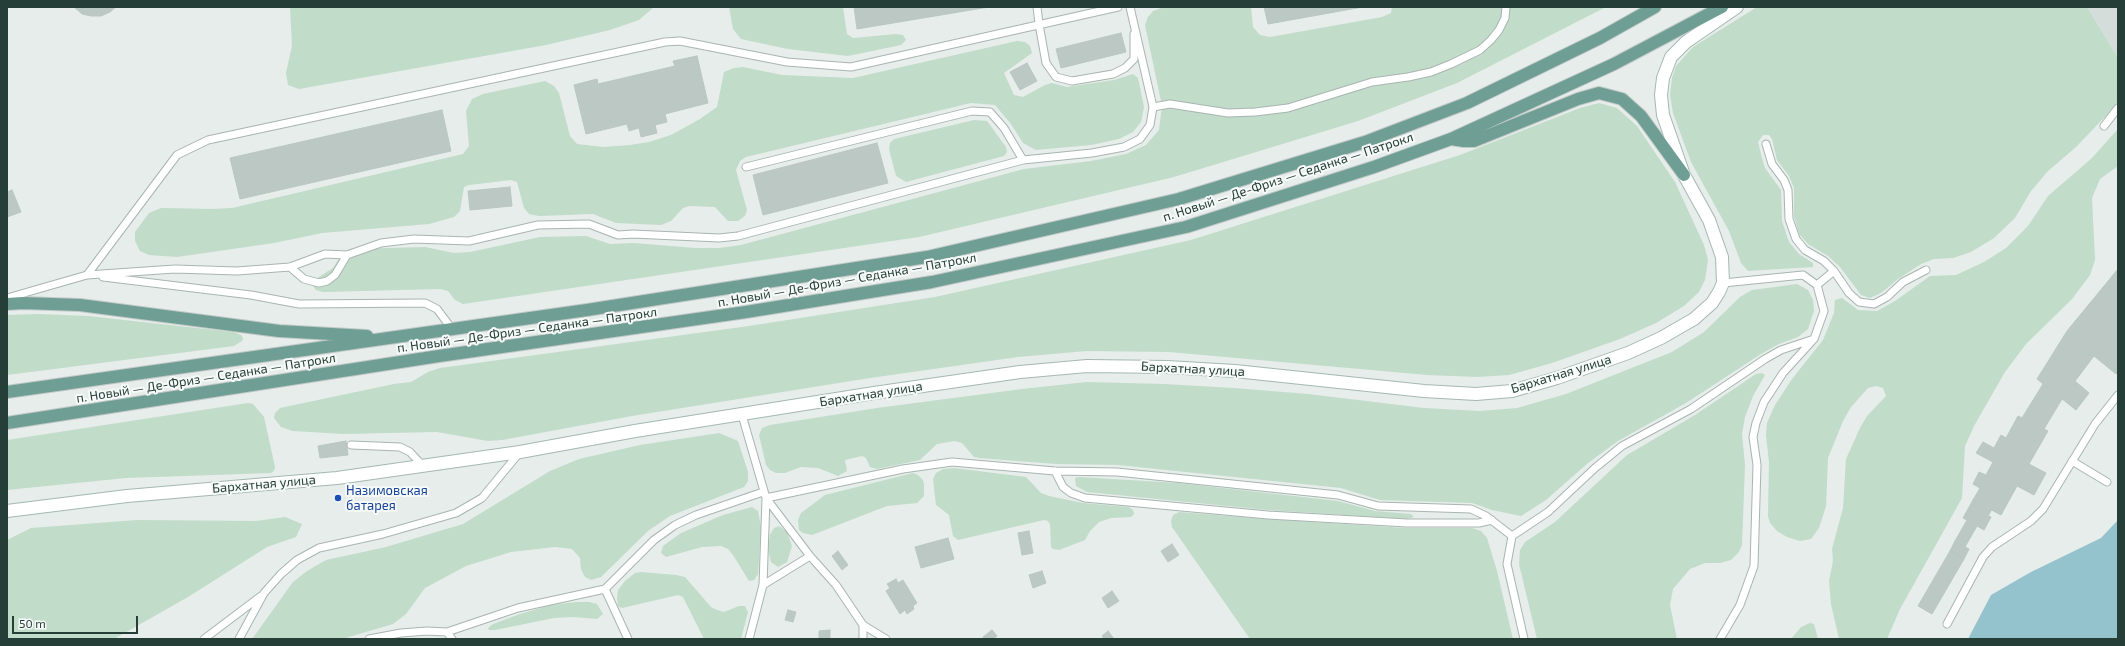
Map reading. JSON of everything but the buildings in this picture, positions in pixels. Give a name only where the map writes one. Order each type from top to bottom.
[{"type":"main road","name":"п. Новый — Де-Фриз — Седанка — Патрокл","points":[[7,392],[392,338],[927,257],[1179,198],[1365,142],[1467,103],[1600,38],[1655,7]]},
{"type":"main road","name":"п. Новый — Де-Фриз — Седанка — Патрокл","points":[[7,423],[439,356],[746,312],[932,282],[1186,227],[1374,167],[1451,138],[1614,64],[1722,7]]},
{"type":"main road","points":[[1723,283],[1722,257],[1716,238],[1684,175],[1663,115],[1661,95],[1668,63],[1686,42],[1737,7]]},
{"type":"main road","points":[[1451,138],[1464,142],[1474,141],[1578,99],[1599,94],[1622,99],[1641,116],[1684,175]]},
{"type":"main road","name":"Бархатная улица","points":[[7,511],[135,496],[337,478],[520,452],[742,414],[943,383],[1020,372],[1087,366],[1167,367],[1235,371],[1424,391],[1476,394],[1512,391],[1557,378],[1628,353],[1661,338],[1694,319],[1712,303],[1723,283]]},
{"type":"main road","points":[[7,304],[23,302],[80,305],[279,331],[392,338]]},
{"type":"lane","points":[[1037,7],[1046,64],[1056,78],[1072,81],[1113,74],[1125,68],[1134,59],[1135,24]]},
{"type":"lane","points":[[87,275],[177,155],[208,140],[665,42],[680,41],[787,62],[851,68],[1118,7]]},
{"type":"lane","points":[[7,298],[87,275],[175,269],[237,270],[290,267],[325,254],[346,255],[381,243],[414,239],[469,241],[538,225],[589,224],[618,235],[632,234],[719,238],[738,236],[1023,160],[1092,153],[1124,147],[1140,139],[1150,125],[1153,107],[1130,7]]},
{"type":"lane","points":[[1153,107],[1170,104],[1228,113],[1288,108],[1372,82],[1408,78],[1431,72],[1480,50],[1499,30],[1505,18],[1506,7]]},
{"type":"lane","points":[[2104,126],[2118,108]]},
{"type":"lane","points":[[746,167],[972,111],[990,112],[1004,128],[1023,160]]},
{"type":"lane","points":[[1766,144],[1772,164],[1784,180],[1788,190],[1789,219],[1796,239],[1805,250],[1824,261],[1859,302],[1874,304],[1887,297],[1903,282],[1926,270]]},
{"type":"lane","points":[[290,267],[310,282],[323,282],[335,275],[346,255]]},
{"type":"lane","points":[[1817,285],[1834,271]]},
{"type":"lane","points":[[87,275],[252,295],[299,304],[425,303],[437,308],[452,329]]},
{"type":"lane","points":[[1720,639],[1740,605],[1754,566],[1757,465],[1753,437],[1756,423],[1764,402],[1783,373],[1814,339],[1824,311],[1817,285],[1803,275],[1723,283]]},
{"type":"lane","points":[[1524,639],[1508,564],[1512,536],[1548,512],[1595,468],[1622,446],[1691,409],[1765,359],[1781,350],[1814,339]]},
{"type":"lane","points":[[1947,624],[1983,557],[1992,546],[2026,524],[2043,509],[2095,424],[2118,395]]},
{"type":"lane","points":[[742,414],[765,495],[763,585],[749,639]]},
{"type":"lane","points":[[351,444],[400,447],[410,452],[422,465]]},
{"type":"lane","points":[[204,639],[264,593],[281,574],[297,560],[320,548],[383,534],[456,514],[482,498],[520,452]]},
{"type":"lane","points":[[2072,461],[2107,482]]},
{"type":"lane","points":[[369,639],[401,632],[448,632],[518,608],[604,589],[654,540],[675,525],[696,515],[765,495],[903,469],[952,462],[1054,471],[1116,472],[1178,477],[1338,495],[1378,506],[1471,509],[1492,520],[1512,536]]},
{"type":"lane","points":[[1054,471],[1064,487],[1071,493],[1085,498],[1268,515],[1399,522],[1479,523],[1492,520]]},
{"type":"lane","points":[[765,495],[810,556],[836,585],[863,625],[886,639]]},
{"type":"lane","points":[[763,585],[810,556]]},
{"type":"lane","points":[[604,589],[628,639]]},
{"type":"lane","points":[[239,639],[264,593]]},
{"type":"lane","points":[[863,625],[863,639]]},
{"type":"lane","points":[[448,632],[452,639]]},
{"type":"shaded area","points":[[2087,7],[2118,7],[2118,58]]},
{"type":"green space","points":[[290,7],[654,7],[639,20],[610,30],[546,45],[299,89],[288,85],[286,73],[292,46]]},
{"type":"green space","points":[[729,7],[843,7],[847,34],[853,38],[896,34],[903,35],[906,40],[901,45],[848,56],[788,49],[741,39],[733,29]]},
{"type":"green space","points":[[1164,7],[1251,7],[1253,27],[1260,35],[1270,37],[1382,17],[1391,13],[1392,7],[1606,7],[1457,83],[1358,121],[1174,177],[919,237],[463,304],[455,300],[448,291],[440,289],[323,292],[316,290],[312,285],[314,280],[333,268],[343,252],[350,249],[425,247],[454,253],[470,252],[540,237],[586,236],[610,244],[634,243],[695,248],[719,248],[741,245],[1024,169],[1091,161],[1126,154],[1146,145],[1159,130],[1162,106],[1145,25],[1148,17],[1153,11]]},
{"type":"green space","points":[[1757,7],[2087,7],[2118,58],[2118,103],[2076,147],[2048,171],[2031,191],[2015,218],[1994,238],[1971,252],[1953,258],[1934,259],[1921,264],[1898,279],[1881,293],[1870,298],[1861,295],[1840,267],[1828,256],[1808,244],[1799,234],[1794,216],[1794,188],[1789,176],[1777,160],[1772,139],[1769,135],[1763,135],[1758,142],[1765,168],[1781,190],[1782,221],[1789,242],[1799,254],[1813,263],[1813,267],[1748,271],[1741,263],[1729,231],[1691,162],[1673,113],[1670,95],[1672,78],[1676,66],[1693,47]]},
{"type":"green space","points":[[1017,41],[1025,42],[1030,46],[1032,53],[1004,73],[1014,95],[1023,97],[1045,85],[1052,83],[1067,87],[1114,80],[1133,74],[1138,78],[1144,107],[1141,122],[1133,132],[1119,139],[1091,145],[1036,150],[1023,143],[1011,124],[995,105],[971,103],[746,157],[740,161],[736,170],[747,210],[745,216],[738,221],[728,221],[715,207],[689,206],[683,208],[671,221],[661,225],[616,223],[593,214],[539,216],[529,214],[524,208],[517,182],[511,180],[469,185],[464,187],[460,211],[454,217],[429,224],[322,233],[274,243],[177,257],[149,255],[140,251],[135,241],[135,232],[149,213],[161,208],[232,208],[463,154],[469,146],[466,111],[472,99],[483,94],[545,81],[554,86],[559,93],[570,136],[577,144],[603,147],[630,145],[649,142],[671,135],[700,119],[717,107],[724,72],[734,68],[743,67],[782,75],[853,78]]},
{"type":"green space","points":[[1599,103],[1617,108],[1637,126],[1675,182],[1704,245],[1708,260],[1705,280],[1699,292],[1684,306],[1656,323],[1620,339],[1552,363],[1509,375],[1477,377],[1427,375],[1169,352],[1087,351],[1018,357],[870,378],[632,416],[502,440],[488,441],[437,432],[344,434],[293,431],[281,427],[274,418],[275,413],[280,408],[394,384],[411,382],[428,372],[440,368],[749,326],[935,297],[1191,240],[1460,155],[1580,108]]},
{"type":"green space","points":[[974,120],[987,121],[1006,147],[1007,152],[1004,156],[906,182],[896,176],[889,149],[890,143],[894,139]]},
{"type":"green space","points":[[2118,129],[2118,166],[2100,179],[2092,198],[2095,260],[2090,275],[2072,299],[2026,344],[2005,372],[1974,426],[1965,446],[1962,498],[1900,609],[1887,639],[1839,639],[1831,604],[1829,581],[1833,561],[1832,549],[1843,508],[1846,459],[1867,416],[1886,396],[1883,388],[1876,386],[1868,388],[1851,407],[1843,421],[1828,458],[1826,506],[1819,528],[1811,539],[1800,541],[1787,537],[1777,531],[1770,523],[1768,516],[1769,462],[1766,435],[1767,423],[1775,405],[1792,379],[1823,340],[1834,313],[1835,300],[1842,298],[1858,310],[1877,311],[1895,301],[1930,276],[1956,275],[1984,262],[2006,248],[2028,226],[2048,196],[2091,159]]},
{"type":"green space","points":[[1797,284],[1808,290],[1813,300],[1814,311],[1808,329],[1798,337],[1779,344],[1761,354],[1686,403],[1618,441],[1588,463],[1546,500],[1521,516],[1492,510],[1472,503],[1380,500],[1341,488],[1118,465],[1056,464],[979,458],[974,457],[962,443],[955,441],[937,444],[920,460],[877,469],[870,467],[866,458],[862,456],[845,460],[847,471],[838,476],[818,468],[801,467],[785,473],[776,473],[770,470],[766,465],[759,435],[762,428],[770,425],[877,408],[1087,382],[1234,388],[1308,394],[1424,408],[1480,411],[1517,408],[1566,394],[1672,352],[1704,332],[1740,297],[1752,290]]},
{"type":"green space","points":[[38,314],[88,316],[233,332],[241,335],[243,338],[242,341],[234,346],[7,375],[7,315]]},
{"type":"green space","points":[[1762,373],[1765,375],[1753,396],[1745,417],[1742,434],[1745,465],[1742,545],[1739,552],[1731,560],[1720,563],[1705,563],[1690,569],[1673,589],[1670,605],[1677,639],[1537,639],[1519,564],[1520,550],[1525,542],[1555,522],[1627,455],[1695,415],[1756,374]]},
{"type":"green space","points":[[248,403],[253,404],[264,417],[275,467],[274,471],[271,473],[126,478],[7,490],[7,440]]},
{"type":"green space","points":[[719,433],[738,441],[748,472],[748,481],[744,487],[670,516],[648,531],[601,577],[591,580],[585,577],[581,569],[580,558],[572,549],[555,547],[511,552],[466,566],[425,588],[406,614],[393,624],[342,639],[252,639],[293,582],[307,571],[326,560],[386,547],[463,524],[550,471],[579,459],[640,445]]},
{"type":"green space","points":[[954,468],[1026,477],[1041,493],[1049,496],[1083,503],[1129,507],[1133,510],[1134,514],[1131,517],[1111,518],[1099,522],[1090,531],[1085,540],[1059,550],[1051,547],[1050,524],[1048,521],[1044,520],[958,540],[953,536],[949,515],[936,505],[933,479],[936,473],[943,469]]},
{"type":"green space","points":[[913,473],[918,475],[923,480],[924,485],[924,496],[917,503],[887,506],[812,535],[803,533],[799,530],[798,520],[801,513],[825,495]]},
{"type":"green space","points":[[1075,478],[1178,483],[1338,501],[1375,511],[1411,514],[1414,517],[1406,519],[1268,510],[1087,492],[1076,486]]},
{"type":"green space","points":[[752,507],[758,511],[761,527],[758,574],[754,580],[749,581],[733,555],[728,549],[721,546],[702,547],[666,557],[661,553],[663,546],[681,533],[723,515]]},
{"type":"green space","points":[[1179,512],[1406,528],[1472,528],[1481,531],[1487,538],[1497,571],[1513,639],[1250,639],[1172,527],[1171,521],[1173,515]]},
{"type":"green space","points":[[285,517],[302,524],[296,537],[267,547],[188,597],[114,639],[7,639],[7,540],[31,528],[137,520],[256,521]]},
{"type":"green space","points":[[779,526],[787,532],[792,546],[787,562],[778,567],[771,562],[768,549],[770,535],[774,528]]},
{"type":"green space","points":[[641,572],[685,577],[711,607],[717,610],[724,612],[739,606],[745,606],[748,612],[741,639],[704,639],[683,597],[678,595],[622,608],[618,606],[618,590],[625,581],[635,573]]},
{"type":"green space","points":[[589,602],[597,604],[603,614],[597,619],[573,617],[554,618],[495,630],[489,630],[488,628],[493,624],[520,614],[551,605]]},
{"type":"green space","points":[[1810,623],[1814,624],[1818,639],[1791,639],[1801,627]]},
{"type":"water","points":[[2118,520],[2118,639],[1968,639],[1991,595],[2031,572],[2101,538]]},
{"type":"place","name":"Назимовская батарея","points":[[338,498]]}]
